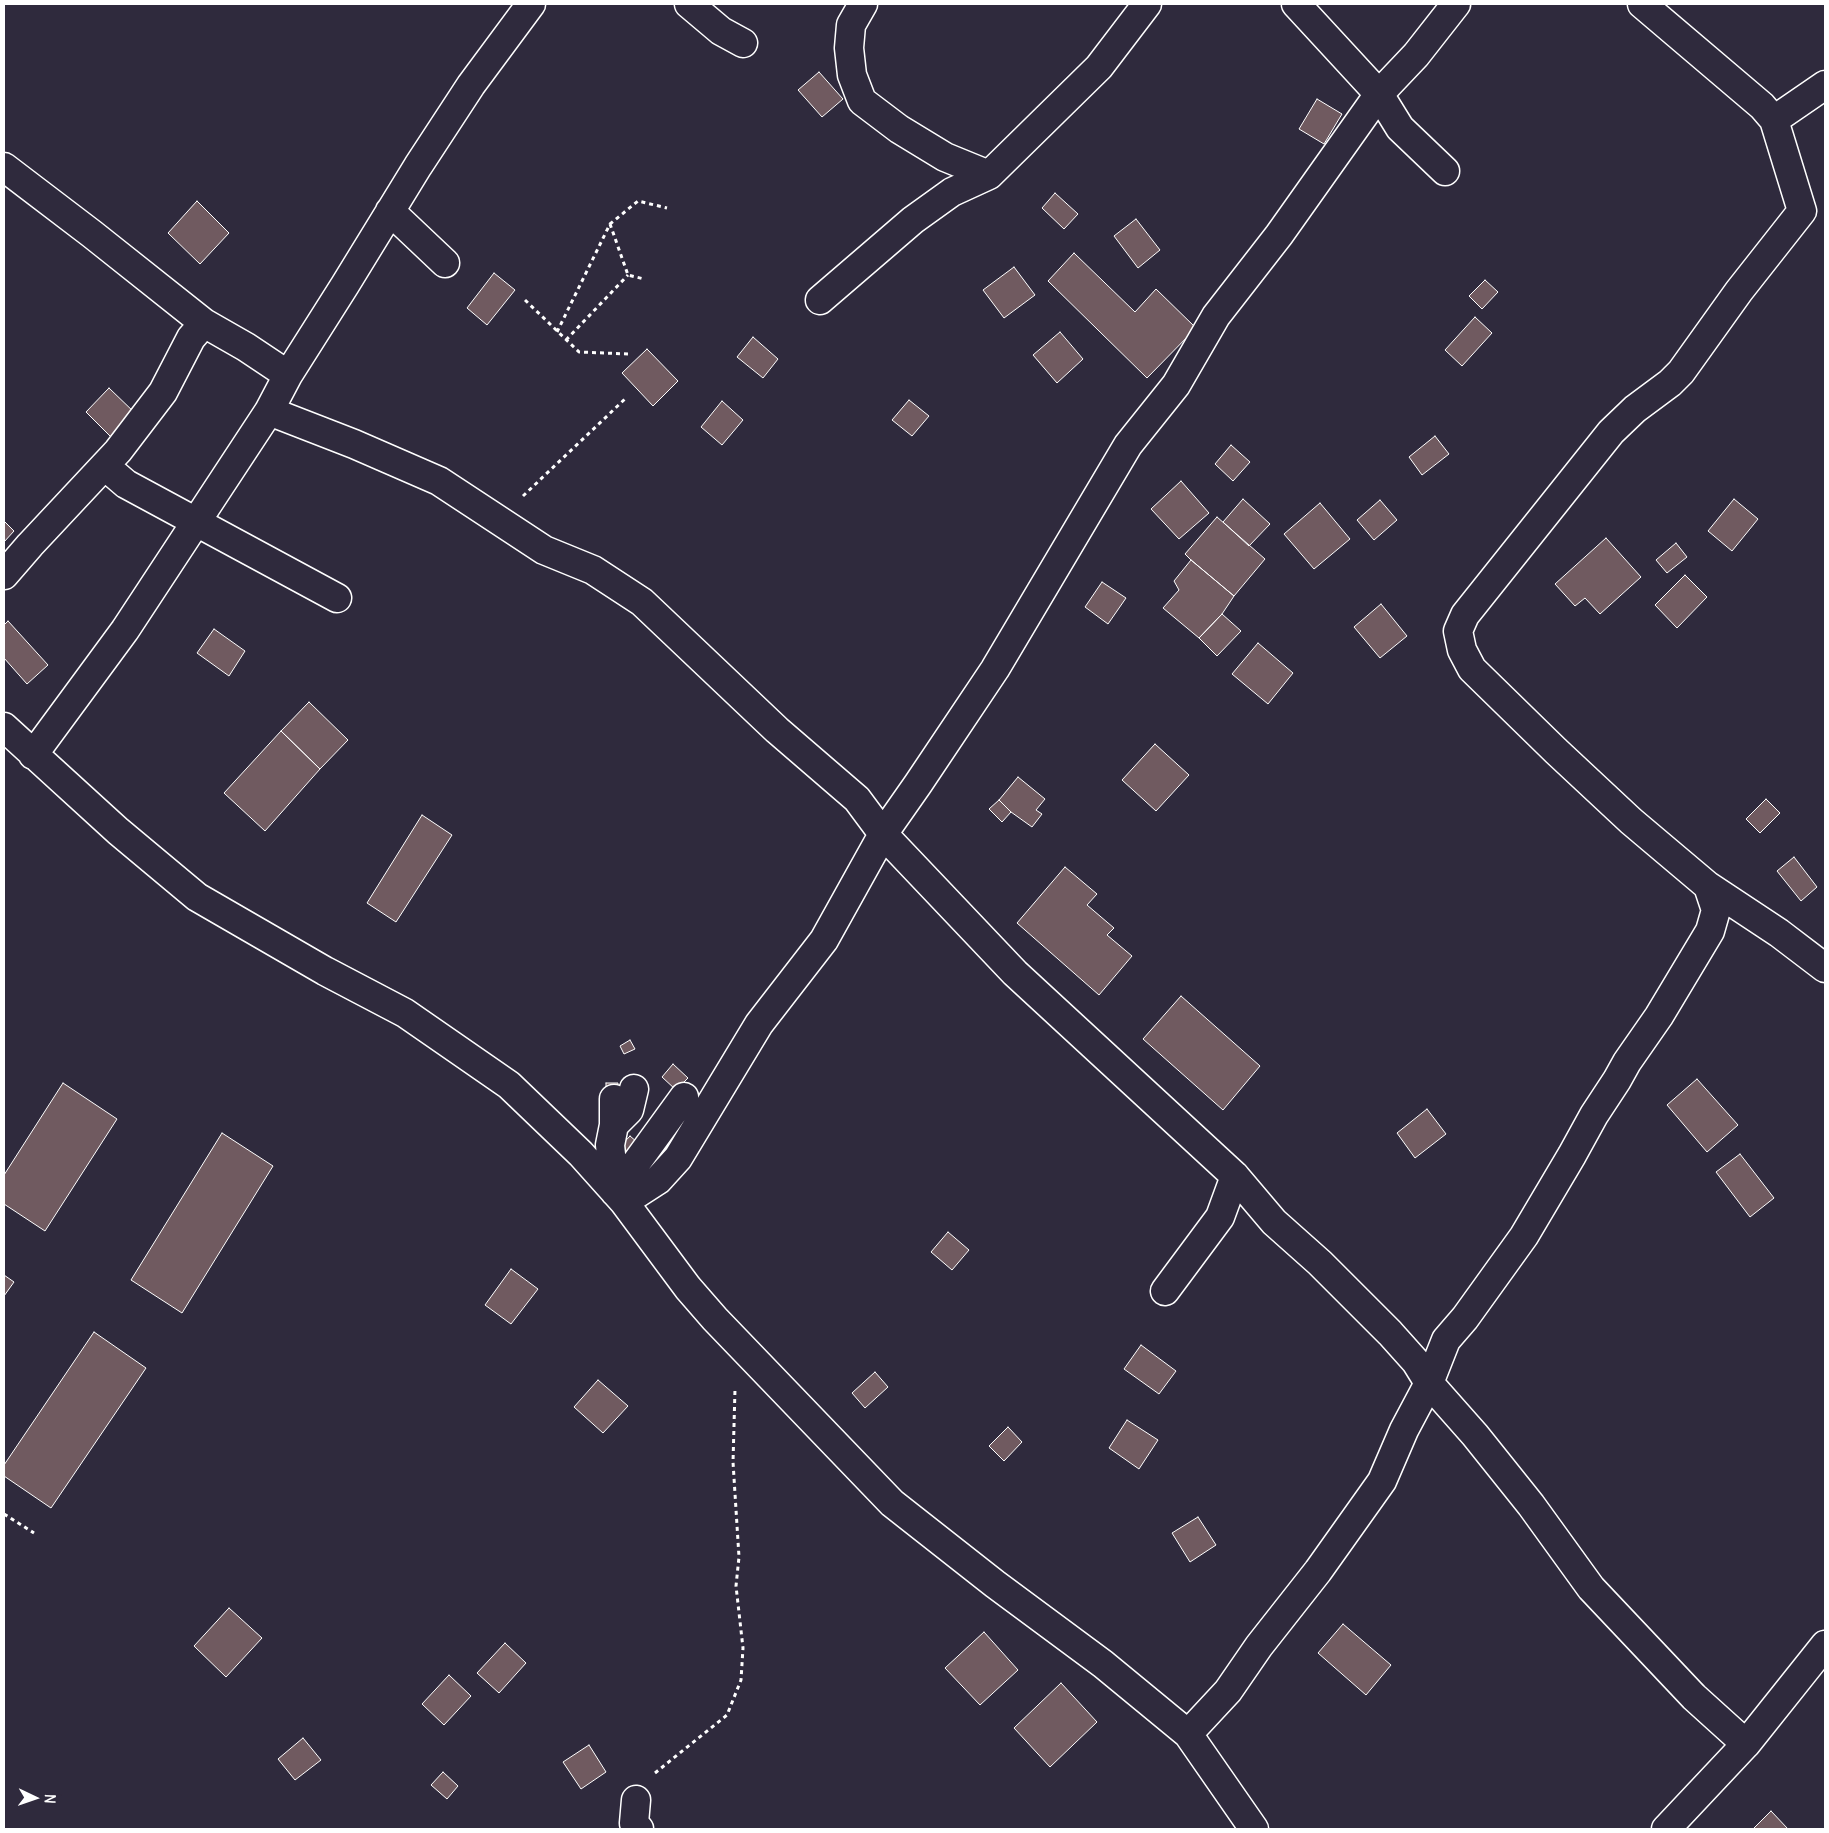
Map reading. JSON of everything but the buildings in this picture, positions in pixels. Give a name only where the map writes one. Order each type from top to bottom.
[{"type":"street","points":[[33,755],[125,630],[270,411],[288,375],[418,166],[471,85],[531,4]]},
{"type":"street","points":[[689,4],[721,31],[743,44]]},
{"type":"street","points":[[863,4],[851,25],[849,48],[852,75],[862,101],[899,128],[945,157],[989,175]]},
{"type":"street","points":[[820,300],[913,220],[952,192],[989,175],[1099,67],[1147,4]]},
{"type":"street","points":[[1296,4],[1379,94],[1400,128],[1445,171]]},
{"type":"street","points":[[620,1197],[658,1180],[678,1158],[759,1024],[824,940],[883,834],[995,669],[1128,445],[1176,385],[1216,316],[1279,235],[1379,94],[1416,55],[1456,4]]},
{"type":"street","points":[[1642,4],[1762,106],[1774,120],[1802,211],[1739,290],[1681,372],[1670,383],[1635,409],[1611,432],[1465,615],[1458,631],[1462,650],[1472,668],[1556,751],[1631,821],[1708,886],[1779,933],[1825,968]]},
{"type":"street","points":[[1774,120],[1825,85]]},
{"type":"street","points":[[4,167],[204,323],[246,347],[288,375]]},
{"type":"street","points":[[390,211],[444,263]]},
{"type":"street","points":[[4,575],[105,466],[163,392],[191,338],[204,323]]},
{"type":"street","points":[[270,411],[354,444],[439,481],[544,550],[593,570],[642,602],[777,730],[857,799],[883,834],[1014,973],[1235,1176],[1274,1222],[1320,1263],[1390,1333],[1416,1362],[1429,1383],[1475,1435],[1531,1505],[1591,1588],[1694,1697],[1746,1744]]},
{"type":"street","points":[[105,466],[126,484],[337,598]]},
{"type":"street","points":[[4,727],[118,831],[197,898],[325,971],[405,1013],[509,1084],[581,1154],[620,1197],[688,1288],[892,1502],[995,1584],[1103,1664],[1188,1734],[1254,1829]]},
{"type":"street","points":[[857,799],[878,800],[891,798],[918,784]]},
{"type":"street","points":[[1188,1734],[1228,1691],[1382,1481],[1404,1430],[1429,1383],[1446,1340],[1465,1318],[1524,1236],[1594,1115],[1627,1062],[1659,1016],[1710,931],[1716,910],[1708,886]]},
{"type":"street","points":[[620,1197],[684,1097]]},
{"type":"street","points":[[620,1197],[610,1145],[621,1105]]},
{"type":"street","points":[[1165,1292],[1220,1217],[1235,1176]]},
{"type":"street","points":[[1666,1829],[1746,1744],[1825,1645]]},
{"type":"street","points":[[636,1800],[634,1823],[639,1829]]},
{"type":"path","points":[[557,332],[610,224],[638,200],[667,208]]},
{"type":"path","points":[[610,224],[628,275]]},
{"type":"path","points":[[628,275],[644,280]]},
{"type":"path","points":[[566,340],[628,275]]},
{"type":"path","points":[[525,300],[579,352],[628,354]]},
{"type":"path","points":[[500,520],[534,484],[626,398]]},
{"type":"path","points":[[636,1800],[655,1774],[727,1715],[741,1680],[743,1648],[736,1586],[739,1557],[733,1462],[737,1341]]},
{"type":"path","points":[[4,1514],[34,1533]]}]
